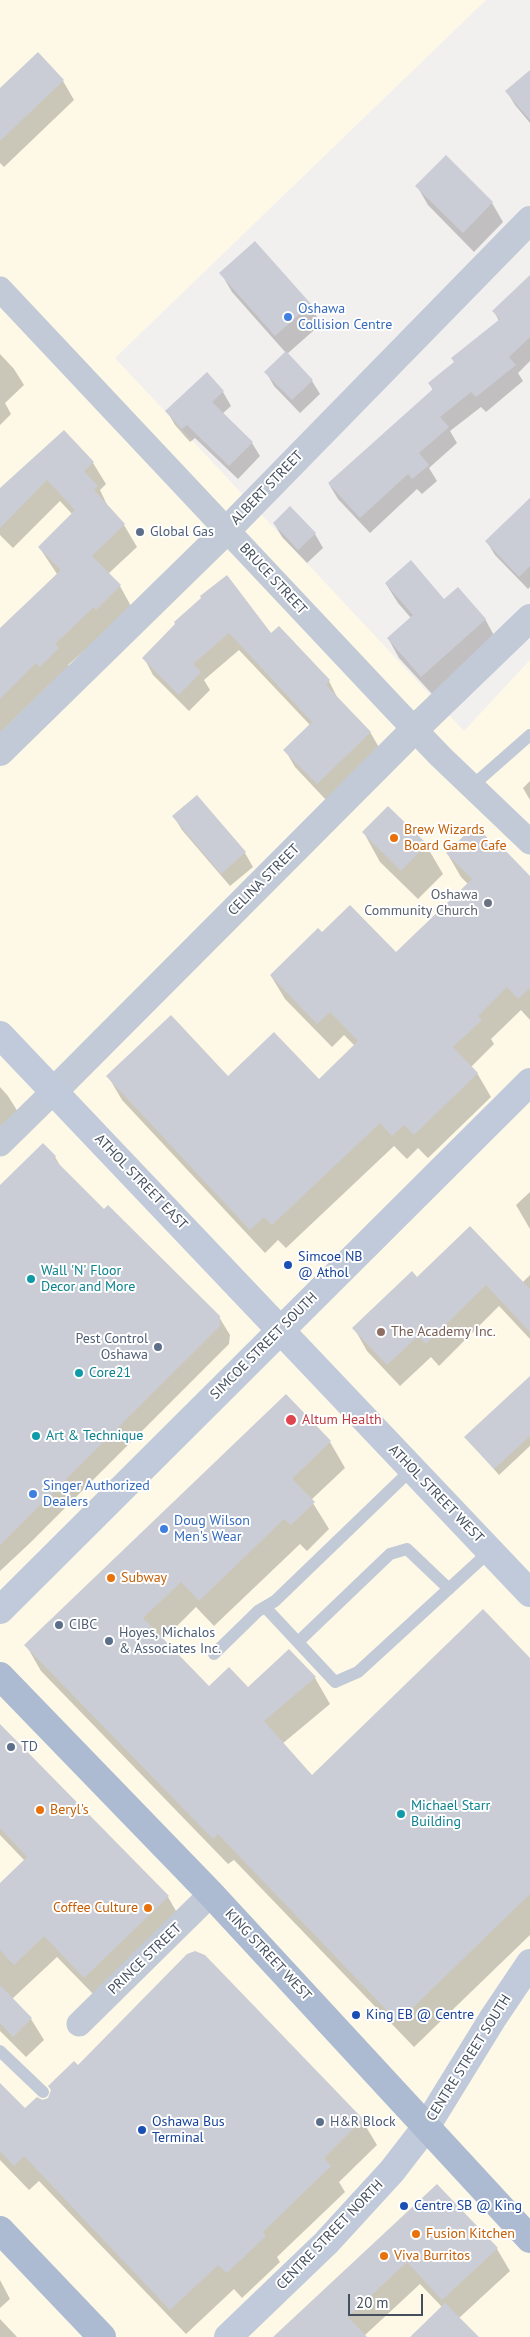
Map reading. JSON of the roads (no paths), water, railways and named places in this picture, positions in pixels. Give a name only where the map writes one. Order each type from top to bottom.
[{"type":"main road","name":"ATHOL STREET EAST","points":[[0,1034],[257,1303],[280,1330]]},
{"type":"main road","name":"SIMCOE STREET SOUTH","points":[[0,1610],[530,1082]]},
{"type":"main road","name":"ATHOL STREET WEST","points":[[280,1330],[530,1593]]},
{"type":"main road","name":"KING STREET WEST","points":[[0,1676],[212,1894],[530,2239]]},
{"type":"main road","name":"CENTRE STREET SOUTH","points":[[426,2127],[493,2018],[530,1964]]},
{"type":"main road","name":"CENTRE STREET NORTH","points":[[228,2337],[326,2243],[392,2171],[426,2127]]},
{"type":"main road","points":[[0,2230],[102,2337]]},
{"type":"street","name":"ALBERT STREET","points":[[0,752],[227,530],[530,220]]},
{"type":"street","name":"BRUCE STREET","points":[[0,289],[415,729],[530,842]]},
{"type":"street","name":"CELINA STREET","points":[[0,1144],[415,729],[530,618]]},
{"type":"street","name":"PRINCE STREET","points":[[79,2024],[212,1894]]},
{"type":"lane","points":[[472,786],[530,734]]},
{"type":"lane","points":[[214,1654],[265,1607],[275,1601],[412,1469]]},
{"type":"lane","points":[[298,1642],[390,1554],[406,1549],[449,1589]]},
{"type":"lane","points":[[265,1607],[335,1682],[358,1672],[490,1551]]},
{"type":"lane","points":[[0,2051],[43,2092]]},
{"type":"place","name":"Oshawa Collision Centre","points":[[288,317]]},
{"type":"place","name":"Global Gas","points":[[140,532]]},
{"type":"place","name":"Brew Wizards Board Game Cafe","points":[[394,838]]},
{"type":"place","name":"Oshawa Community Church","points":[[488,903]]},
{"type":"place","name":"Simcoe NB @ Athol","points":[[288,1265]]},
{"type":"place","name":"Wall 'N' Floor Decor and More","points":[[31,1279]]},
{"type":"place","name":"The Academy Inc.","points":[[381,1332]]},
{"type":"place","name":"Pest Control Oshawa","points":[[158,1347]]},
{"type":"place","name":"Core21","points":[[79,1373]]},
{"type":"place","name":"Altum Health","points":[[291,1420]]},
{"type":"place","name":"Art & Technique","points":[[36,1436]]},
{"type":"place","name":"Singer Authorized Dealers","points":[[33,1494]]},
{"type":"place","name":"Doug Wilson Men's Wear","points":[[164,1529]]},
{"type":"place","name":"Subway","points":[[111,1578]]},
{"type":"place","name":"CIBC","points":[[59,1625]]},
{"type":"place","name":"Hoyes, Michalos & Associates Inc.","points":[[109,1641]]},
{"type":"place","name":"TD","points":[[11,1747]]},
{"type":"place","name":"Beryl's","points":[[40,1810]]},
{"type":"place","name":"Michael Starr Building","points":[[401,1814]]},
{"type":"place","name":"Coffee Culture","points":[[148,1908]]},
{"type":"place","name":"King EB @ Centre","points":[[356,2015]]},
{"type":"place","name":"H&R Block","points":[[320,2122]]},
{"type":"place","name":"Oshawa Bus Terminal","points":[[142,2130]]},
{"type":"place","name":"Centre SB @ King","points":[[404,2206]]},
{"type":"place","name":"Fusion Kitchen","points":[[416,2234]]},
{"type":"place","name":"Viva Burritos","points":[[384,2256]]}]
